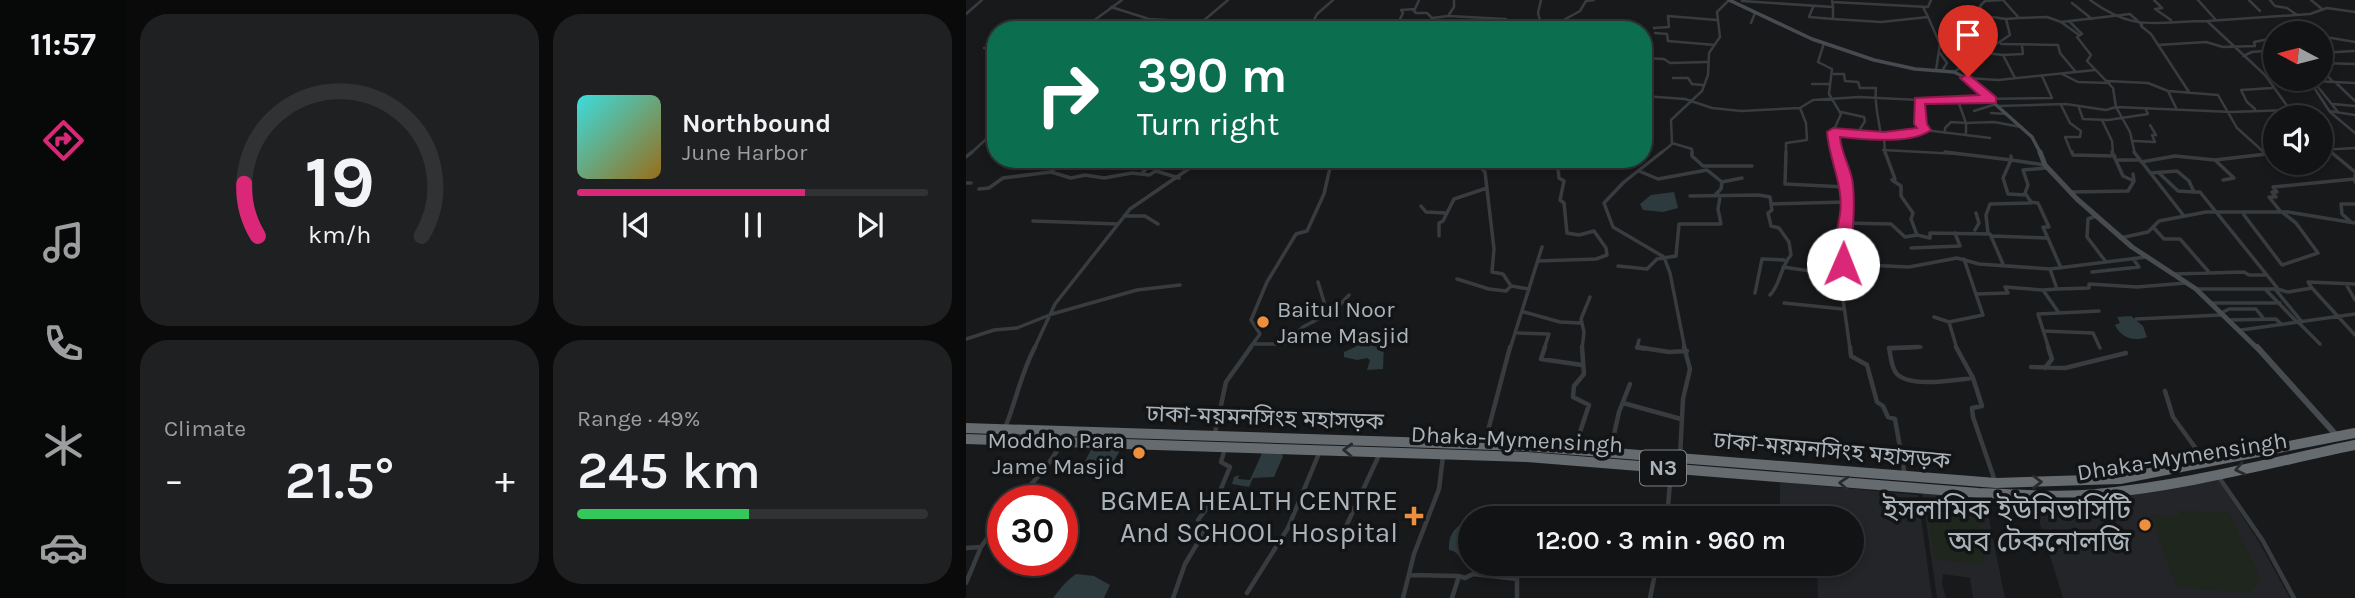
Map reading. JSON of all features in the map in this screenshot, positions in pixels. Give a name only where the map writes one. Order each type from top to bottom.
[{"type":"highway","name":"ঢাকা-ময়মনসিংহ মহাসড়ক","points":[[966,428],[1484,444],[1996,483],[2120,479],[2355,433]]},
{"type":"highway","name":"Dhaka-Mymensingh","points":[[966,439],[1064,440],[1527,457],[1978,493],[2050,495],[2118,491],[2217,474],[2355,445]]},
{"type":"main road","points":[[1729,0],[1741,2],[1755,13],[1824,43],[1874,60],[1954,72],[1966,78],[2038,145],[2046,166],[2070,192],[2120,238],[2196,289],[2241,331],[2338,437]]},
{"type":"street","points":[[966,14],[981,0]]},
{"type":"street","points":[[1093,21],[1122,0]]},
{"type":"street","points":[[1205,21],[1228,0]]},
{"type":"street","points":[[1314,21],[1332,0]]},
{"type":"street","points":[[1413,10],[1419,0]]},
{"type":"street","points":[[1448,16],[1454,7],[1454,0]]},
{"type":"street","points":[[1540,21],[1538,13],[1541,0]]},
{"type":"street","points":[[1562,21],[1580,11],[1586,1],[1594,0]]},
{"type":"street","points":[[1672,143],[1671,120],[1702,91],[1702,85],[1708,75],[1707,62],[1720,33],[1717,11],[1729,0]]},
{"type":"street","points":[[1901,0],[1902,6]]},
{"type":"street","points":[[1833,19],[1832,1],[1923,7],[1929,6],[1931,0]]},
{"type":"street","points":[[2019,18],[2002,0],[1984,1],[1980,6],[1985,16],[2006,19],[2047,17],[2061,22],[2080,35]]},
{"type":"street","points":[[2090,0],[2111,16],[2142,26],[2171,20],[2207,21],[2297,15],[2324,10],[2355,12]]},
{"type":"street","points":[[2154,0],[2162,8],[2155,9]]},
{"type":"street","points":[[2198,0],[2215,19]]},
{"type":"street","points":[[2249,0],[2260,11]]},
{"type":"street","points":[[2270,0],[2274,6],[2287,8],[2297,15]]},
{"type":"street","points":[[2311,0],[2324,10]]},
{"type":"street","points":[[1741,2],[1833,8]]},
{"type":"street","points":[[2073,3],[2092,19]]},
{"type":"street","points":[[1111,7],[1124,9],[1141,18],[1184,21]]},
{"type":"street","points":[[1813,7],[1810,18],[1881,22],[1928,17]]},
{"type":"street","points":[[1923,7],[1938,36],[1939,71]]},
{"type":"street","points":[[2155,9],[2169,7]]},
{"type":"street","points":[[2155,9],[2171,20]]},
{"type":"street","points":[[1400,21],[1403,13],[1401,10],[1413,10],[1417,14],[1431,15],[1432,18],[1448,16],[1506,19],[1505,21]]},
{"type":"street","points":[[1751,23],[1755,13]]},
{"type":"street","points":[[2061,22],[2130,14],[2158,45],[2189,92]]},
{"type":"street","points":[[1654,28],[1669,27],[1668,16],[1717,20]]},
{"type":"street","points":[[1954,72],[2001,44],[2011,32],[2006,19]]},
{"type":"street","points":[[2069,20],[2082,34],[2077,37],[2091,55],[2087,61],[2115,91],[2116,107],[2134,141],[2133,149],[2140,161],[2174,207],[2184,216]]},
{"type":"street","points":[[2207,21],[2263,74]]},
{"type":"street","points":[[1655,33],[1667,34],[1670,41],[1717,44]]},
{"type":"street","points":[[1962,33],[1972,47],[1972,60]]},
{"type":"street","points":[[2333,38],[2355,42]]},
{"type":"street","points":[[2158,45],[2206,42],[2213,45],[2255,46],[2254,43],[2263,40]]},
{"type":"street","points":[[1824,43],[1819,51],[1818,62],[1831,67],[1834,74],[1829,84],[1831,99],[1841,117],[1833,132],[1834,148],[1846,187],[1843,309],[1852,356],[1867,365],[1877,402],[1883,406],[1888,417],[1896,421],[1905,476]]},
{"type":"street","points":[[2001,44],[2058,45],[2060,53],[2075,71]]},
{"type":"street","points":[[1984,53],[2024,54],[2021,44]]},
{"type":"street","points":[[2243,56],[2263,51]]},
{"type":"street","points":[[2333,52],[2354,51]]},
{"type":"street","points":[[1939,71],[1947,63],[1940,53]]},
{"type":"street","points":[[2003,55],[2015,78]]},
{"type":"street","points":[[1652,58],[1664,59],[1670,63],[1707,62]]},
{"type":"street","points":[[2333,65],[2355,64]]},
{"type":"street","points":[[1966,78],[2015,78],[2097,69]]},
{"type":"street","points":[[1834,74],[1844,74],[1845,81],[1858,82],[1860,88],[1876,88],[1874,105],[1879,114],[1885,158],[1889,158],[1889,168],[1895,179],[1892,180],[1899,183],[1901,196],[1913,213],[1911,219],[1917,235]]},
{"type":"street","points":[[2062,74],[2069,79],[2085,83],[2150,84],[2165,87],[2177,110]]},
{"type":"street","points":[[1974,111],[1995,103],[2052,98],[2042,76]]},
{"type":"street","points":[[1673,78],[1688,78],[1692,84],[1702,85]]},
{"type":"street","points":[[2333,82],[2355,83]]},
{"type":"street","points":[[2333,82],[2355,100]]},
{"type":"street","points":[[1812,84],[1829,84]]},
{"type":"street","points":[[2257,110],[2246,102],[2241,90],[2263,89]]},
{"type":"street","points":[[2168,91],[2218,95],[2232,112],[2232,121],[2263,150]]},
{"type":"street","points":[[2321,91],[2338,112]]},
{"type":"street","points":[[1652,97],[1741,111],[1800,108],[1813,100],[1875,98],[1957,98],[2106,110],[2116,107],[2232,112],[2263,110]]},
{"type":"street","points":[[1957,98],[1966,123],[1966,134]]},
{"type":"street","points":[[1919,100],[1920,124],[1924,130]]},
{"type":"street","points":[[2333,104],[2355,106]]},
{"type":"street","points":[[2061,105],[2070,123],[2081,131],[2080,137],[2065,137],[2073,155],[2115,156]]},
{"type":"street","points":[[1800,108],[1806,123],[1807,140],[1787,142],[1784,184],[1846,187]]},
{"type":"street","points":[[2079,108],[2083,119],[2102,120],[2148,114],[2145,109]]},
{"type":"street","points":[[2333,111],[2355,115]]},
{"type":"street","points":[[1840,112],[1864,117],[1863,125],[1857,134]]},
{"type":"street","points":[[1991,113],[2007,114]]},
{"type":"street","points":[[2333,114],[2355,133]]},
{"type":"street","points":[[2102,120],[2123,176],[2134,181]]},
{"type":"street","points":[[1945,132],[1951,122],[1994,122],[2021,127]]},
{"type":"street","points":[[2134,141],[2155,142],[2151,135],[2156,135],[2150,125]]},
{"type":"street","points":[[1833,132],[1883,136],[1924,130],[1990,138]]},
{"type":"street","points":[[966,157],[987,138]]},
{"type":"street","points":[[1672,143],[1692,149],[1692,156],[1703,166],[1752,166]]},
{"type":"street","points":[[1652,160],[1672,143]]},
{"type":"street","points":[[2333,150],[2355,148]]},
{"type":"street","points":[[1883,150],[1939,151],[2011,158],[2046,166]]},
{"type":"street","points":[[2333,152],[2355,176]]},
{"type":"street","points":[[2118,160],[2140,161],[2175,156],[2215,160],[2263,154]]},
{"type":"street","points":[[2011,158],[2003,178],[2008,194],[2026,195]]},
{"type":"street","points":[[2215,160],[2234,178],[2223,180]]},
{"type":"street","points":[[2031,202],[2026,195],[2028,185],[2023,170],[2046,166]]},
{"type":"street","points":[[1051,172],[1055,168]]},
{"type":"street","points":[[1143,172],[1147,168]]},
{"type":"street","points":[[1005,429],[1017,397],[1022,370],[1055,304],[1073,278],[1124,216],[1140,201],[1192,168]]},
{"type":"street","points":[[1214,435],[1226,382],[1260,334],[1258,326],[1251,320],[1271,275],[1296,234],[1307,231],[1324,194],[1330,168]]},
{"type":"street","points":[[1481,168],[1485,172],[1494,249],[1492,272],[1503,274],[1511,286],[1529,289]]},
{"type":"street","points":[[1538,261],[1596,259],[1606,255],[1606,248],[1594,231],[1579,235],[1567,233],[1563,203],[1560,200],[1564,181],[1559,178],[1558,169],[1561,168]]},
{"type":"street","points":[[1643,168],[1604,203],[1613,227],[1664,257],[1670,273],[1677,318],[1688,351],[1690,369],[1682,399],[1680,457]]},
{"type":"street","points":[[1639,171],[1658,178],[1707,170],[1722,182],[1742,178]]},
{"type":"street","points":[[979,189],[989,188],[1003,178],[1051,172],[1071,178],[1083,173],[1105,178],[1114,174],[1143,172],[1149,175],[1156,171],[1179,178]]},
{"type":"street","points":[[2151,173],[2177,171],[2189,181],[2194,192]]},
{"type":"street","points":[[2158,172],[2178,191],[2200,192],[2277,289],[2299,322]]},
{"type":"street","points":[[2070,192],[2105,189],[2128,191],[2134,181],[2133,174]]},
{"type":"street","points":[[2244,214],[2282,265],[2318,253],[2296,223],[2269,197],[2276,197],[2272,192],[2277,192],[2273,187],[2355,176]]},
{"type":"street","points":[[1618,267],[1647,269],[1664,257],[1677,255],[1676,237],[1679,224],[1721,224],[1718,195],[1722,182]]},
{"type":"street","points":[[1439,236],[1439,223],[1443,221],[1454,199],[1487,188]]},
{"type":"street","points":[[1690,196],[1770,197],[1772,211],[1768,213],[1771,226],[1779,228],[1789,242],[1791,255],[1784,260],[1762,259],[1755,293]]},
{"type":"street","points":[[1771,204],[1846,202]]},
{"type":"street","points":[[2003,264],[1990,235],[1986,215],[1989,205],[2031,202],[2038,203],[2049,227],[2043,227],[2061,268]]},
{"type":"street","points":[[2353,223],[2342,214],[2341,204],[2355,204]]},
{"type":"street","points":[[1421,206],[1426,212],[1445,213]]},
{"type":"street","points":[[2120,238],[2148,232],[2159,221],[2215,212],[2282,212],[2353,223]]},
{"type":"street","points":[[1975,230],[1979,223],[1976,213]]},
{"type":"street","points":[[1124,216],[1145,216],[1158,224]]},
{"type":"street","points":[[2096,216],[2088,219],[2087,237],[2106,262]]},
{"type":"street","points":[[1033,221],[1118,224]]},
{"type":"street","points":[[1845,223],[1891,224],[1905,237],[1917,235],[1930,239],[1930,233],[1975,230],[1990,235],[2048,238]]},
{"type":"street","points":[[2153,226],[2164,239],[2180,239],[2208,271]]},
{"type":"street","points":[[1911,248],[1960,246],[1955,233]]},
{"type":"street","points":[[1484,444],[1498,401],[1509,353],[1529,289],[1536,276],[1542,247]]},
{"type":"street","points":[[1843,264],[1898,268],[1935,259],[1964,259],[1979,264],[2003,264],[2012,268],[2050,269],[2146,257]]},
{"type":"street","points":[[1934,317],[1948,322],[1983,315],[1964,259]]},
{"type":"street","points":[[2091,272],[2140,267],[2133,259]]},
{"type":"street","points":[[1770,295],[1777,288],[1776,277],[1784,260]]},
{"type":"street","points":[[1783,267],[1817,272],[1844,272]]},
{"type":"street","points":[[2050,269],[2057,289]]},
{"type":"street","points":[[2172,274],[2208,271],[2266,275]]},
{"type":"street","points":[[1457,279],[1489,289],[1506,291],[1511,286]]},
{"type":"street","points":[[1318,282],[1328,315]]},
{"type":"street","points":[[2355,284],[2308,282],[2355,335]]},
{"type":"street","points":[[1976,294],[2008,293],[2005,287],[2043,290],[2089,288],[2089,284],[2137,287],[2186,283]]},
{"type":"street","points":[[2346,284],[2355,300]]},
{"type":"street","points":[[966,339],[993,330],[1017,328],[1052,313],[1136,290],[1180,285]]},
{"type":"street","points":[[2196,289],[2277,289],[2288,292],[2312,288]]},
{"type":"street","points":[[2264,289],[2320,344]]},
{"type":"street","points":[[2043,290],[2059,313]]},
{"type":"street","points":[[1253,344],[1286,344],[1302,326],[1344,305],[1349,295]]},
{"type":"street","points":[[1574,449],[1589,405],[1573,397],[1574,386],[1584,374],[1581,365],[1584,332],[1580,323],[1590,297]]},
{"type":"street","points":[[1784,303],[1843,309]]},
{"type":"street","points":[[2211,303],[2280,303]]},
{"type":"street","points":[[2136,319],[2222,314],[2229,309],[2256,309],[2264,319]]},
{"type":"street","points":[[2044,369],[2052,359],[2038,314],[2099,311]]},
{"type":"street","points":[[1524,312],[1565,323],[1580,323]]},
{"type":"street","points":[[2241,331],[2354,315]]},
{"type":"street","points":[[2229,320],[2276,319],[2282,325]]},
{"type":"street","points":[[1948,322],[1958,354],[1973,378],[1982,407],[1972,408],[1974,426],[1983,443],[1996,483]]},
{"type":"street","points":[[2043,331],[2093,333],[2100,348]]},
{"type":"street","points":[[1517,333],[1549,334],[1541,359],[1581,365]]},
{"type":"street","points":[[1639,340],[1637,348],[1669,352],[1688,351]]},
{"type":"street","points":[[1921,347],[1889,348],[1899,376],[1920,381],[1973,378]]},
{"type":"street","points":[[2031,367],[2066,368],[2126,353]]},
{"type":"street","points":[[1610,452],[1630,384]]},
{"type":"street","points":[[2165,391],[2173,417],[2206,463]]},
{"type":"street","points":[[1623,403],[1682,419]]},
{"type":"street","points":[[1030,485],[1064,440]]},
{"type":"street","points":[[1173,598],[1185,564],[1206,529],[1198,520],[1220,491],[1230,467],[1221,462],[1226,446]]},
{"type":"street","points":[[1247,593],[1288,528],[1321,449]]},
{"type":"street","points":[[1343,533],[1381,451]]},
{"type":"street","points":[[1403,598],[1414,554],[1439,489],[1443,454]]},
{"type":"street","points":[[1668,506],[1671,469]]},
{"type":"street","points":[[2217,474],[2263,541],[2294,598]]},
{"type":"street","points":[[966,583],[987,539]]},
{"type":"street","points":[[966,548],[981,547]]},
{"type":"street","points":[[1410,576],[1458,576]]},
{"type":"street","points":[[1452,598],[1459,576]]},
{"type":"street","points":[[1493,576],[1517,579],[1517,598]]},
{"type":"street","points":[[1650,598],[1655,576]]},
{"type":"shaded area","points":[[1674,192],[1678,208],[1663,212],[1643,210],[1640,204],[1651,195]]},
{"type":"shaded area","points":[[2131,316],[2143,326],[2147,337],[2128,338],[2115,325],[2120,323],[2117,317]]},
{"type":"shaded area","points":[[1372,336],[1384,342],[1383,369],[1367,370],[1370,360],[1367,358],[1357,360],[1344,357],[1344,352],[1355,347],[1358,339]]},
{"type":"shaded area","points":[[1093,446],[1122,447],[1108,471],[1080,471]]},
{"type":"shaded area","points":[[1262,453],[1281,453],[1283,456],[1274,477],[1253,478],[1249,487],[1232,484],[1234,477],[1239,475],[1238,479],[1250,480]]},
{"type":"shaded area","name":"ইসলামিক ইউনিভার্সিটি অব টেকনোলজি","points":[[2217,478],[2259,542],[2290,598],[2063,598],[2032,498]]},
{"type":"shaded area","points":[[1780,482],[1918,495],[1932,598],[1818,598],[1817,576],[1864,576],[1864,506],[1780,506]]},
{"type":"shaded area","points":[[1922,493],[1985,499],[2005,598],[1973,598],[1970,578],[1943,574],[1942,584],[1946,598],[1937,598]]},
{"type":"shaded area","points":[[1928,505],[1976,510],[1985,565],[1934,559]]},
{"type":"shaded area","points":[[2178,511],[2229,512],[2261,579],[2249,593],[2176,587],[2150,515],[2180,516]]},
{"type":"shaded area","points":[[1458,527],[1458,555],[1449,550],[1454,531]]},
{"type":"shaded area","points":[[1078,574],[1094,576],[1110,585],[1104,598],[1053,598],[1066,582]]},
{"type":"place","name":"Baitul Noor Jame Masjid","points":[[1263,322]]},
{"type":"place","name":"Moddho Para Jame Masjid","points":[[1139,453]]},
{"type":"place","name":"BGMEA HEALTH CENTRE And SCHOOL, Hospital","points":[[1414,516]]},
{"type":"place","name":"ইসলামিক ইউনিভার্সিটি অব টেকনোলজি","points":[[2145,525]]},
{"type":"route","points":[[1843,264],[1843,228],[1847,219],[1846,182],[1834,148],[1833,132],[1884,136],[1918,132],[1924,130],[1920,124],[1919,100],[1991,100],[1966,78],[1968,77]]}]
